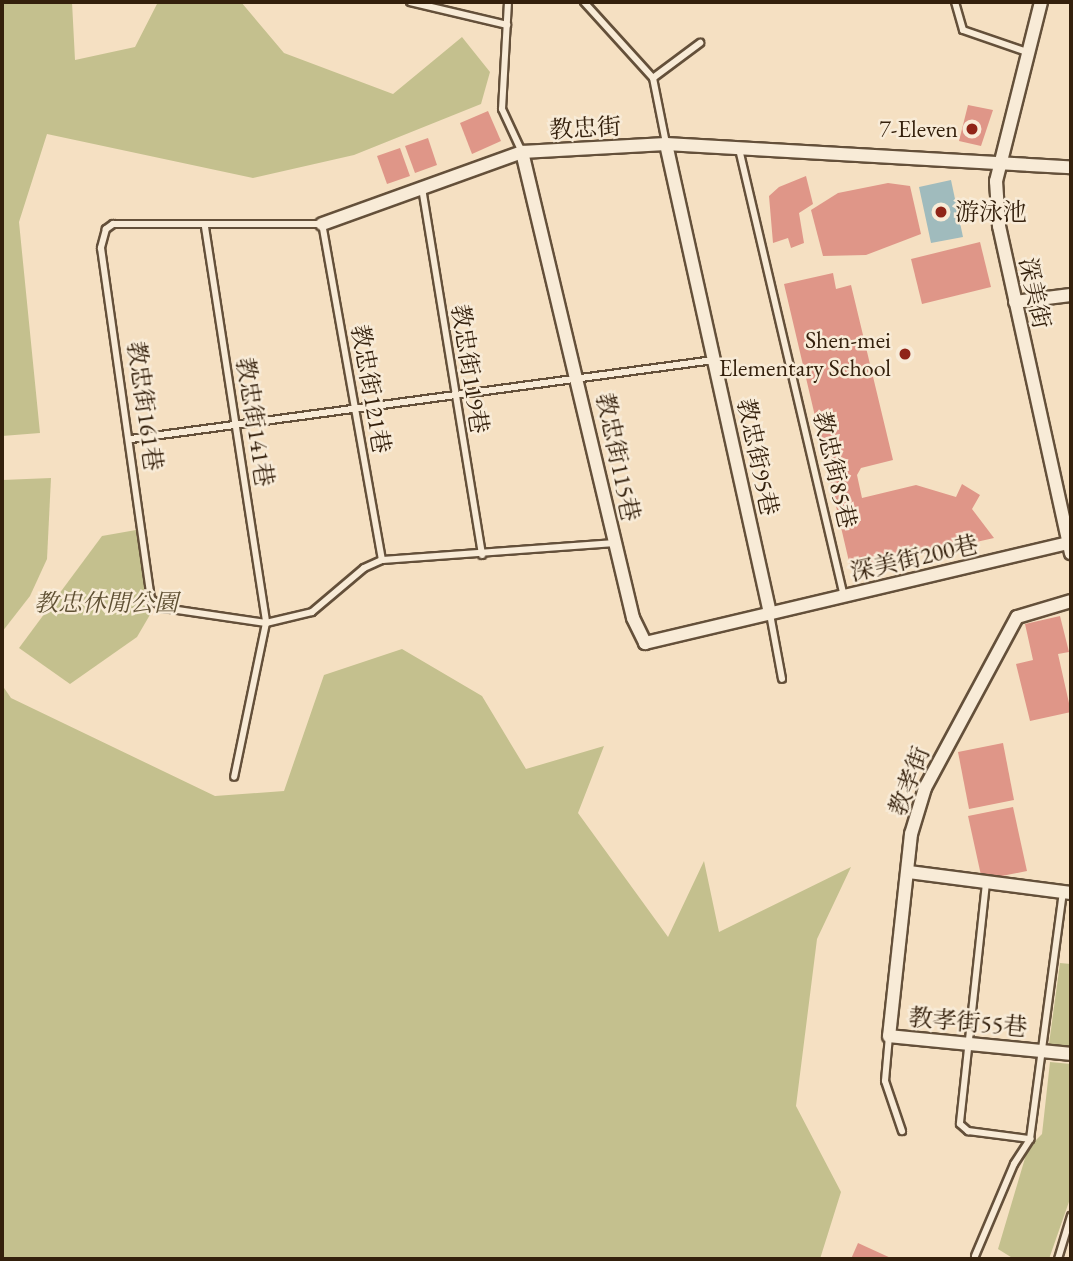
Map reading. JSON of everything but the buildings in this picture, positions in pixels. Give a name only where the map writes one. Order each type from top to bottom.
[{"type":"street","name":"深美街","points":[[1041,2],[998,166],[999,226],[1070,546]]},
{"type":"street","name":"教忠街","points":[[322,224],[522,152],[666,144],[998,166],[1071,167]]},
{"type":"street","name":"教忠街95巷","points":[[666,144],[716,360],[770,614]]},
{"type":"street","name":"教忠街115巷","points":[[522,152],[579,378],[633,618],[645,643],[770,614]]},
{"type":"street","points":[[1015,302],[1071,295]]},
{"type":"street","name":"深美街200巷","points":[[770,614],[1070,546]]},
{"type":"street","name":"教孝街","points":[[889,1036],[911,834],[925,788],[1017,617],[1071,601]]},
{"type":"street","points":[[908,872],[1067,892]]},
{"type":"street","name":"教孝街55巷","points":[[889,1036],[1071,1054]]},
{"type":"lane","points":[[410,2],[507,25]]},
{"type":"lane","points":[[508,2],[502,109],[522,152]]},
{"type":"lane","points":[[584,2],[653,78],[666,144]]},
{"type":"lane","points":[[955,2],[963,30],[1027,52]]},
{"type":"lane","points":[[653,78],[700,43]]},
{"type":"lane","name":"教忠街85巷","points":[[739,149],[844,596]]},
{"type":"lane","name":"教忠街119巷","points":[[422,188],[482,555]]},
{"type":"lane","name":"教忠街","points":[[113,224],[205,227],[322,224]]},
{"type":"lane","name":"教忠街161巷","points":[[113,224],[102,235],[102,248],[131,439],[151,599],[164,608],[196,616],[266,623]]},
{"type":"lane","name":"教忠街121巷","points":[[322,224],[382,560]]},
{"type":"lane","name":"教忠街141巷","points":[[205,227],[266,623]]},
{"type":"lane","points":[[131,439],[716,360]]},
{"type":"lane","points":[[234,777],[266,623],[312,612],[364,568],[382,560],[482,555],[615,543]]},
{"type":"lane","points":[[770,614],[782,679]]},
{"type":"lane","points":[[986,883],[967,1042],[962,1129],[1030,1139]]},
{"type":"lane","points":[[975,1256],[1014,1164],[1030,1139],[1067,892]]},
{"type":"lane","points":[[889,1036],[885,1081],[902,1131]]},
{"type":"lane","points":[[1058,1259],[1071,1216]]},
{"type":"green space","points":[[2,2],[72,2],[75,60],[135,47],[158,2],[241,2],[284,53],[393,94],[462,37],[490,72],[481,104],[354,155],[253,178],[47,134],[19,222],[40,433],[2,436]]},
{"type":"green space","points":[[51,478],[47,559],[30,596],[2,632],[2,480]]},
{"type":"green space","name":"教忠休閒公園","points":[[136,530],[151,613],[137,637],[70,684],[19,648],[102,536]]},
{"type":"green space","points":[[402,649],[482,696],[526,769],[604,746],[578,813],[668,937],[704,861],[719,932],[851,867],[817,939],[796,1106],[841,1192],[820,1259],[2,1259],[2,685],[11,698],[215,796],[284,791],[324,675]]},
{"type":"green space","points":[[1060,963],[1071,964],[1071,1047],[1049,1044]]},
{"type":"green space","points":[[1050,1062],[1071,1064],[1071,1196],[1049,1259],[1014,1259],[998,1249],[1028,1148],[1042,1134]]},
{"type":"water","name":"游泳池","points":[[951,180],[963,237],[931,243],[919,187]]},
{"type":"place","name":"7-Eleven","points":[[972,129]]},
{"type":"place","name":"游泳池","points":[[941,212]]},
{"type":"place","name":"Shen-mei Elementary School","points":[[905,354]]}]
